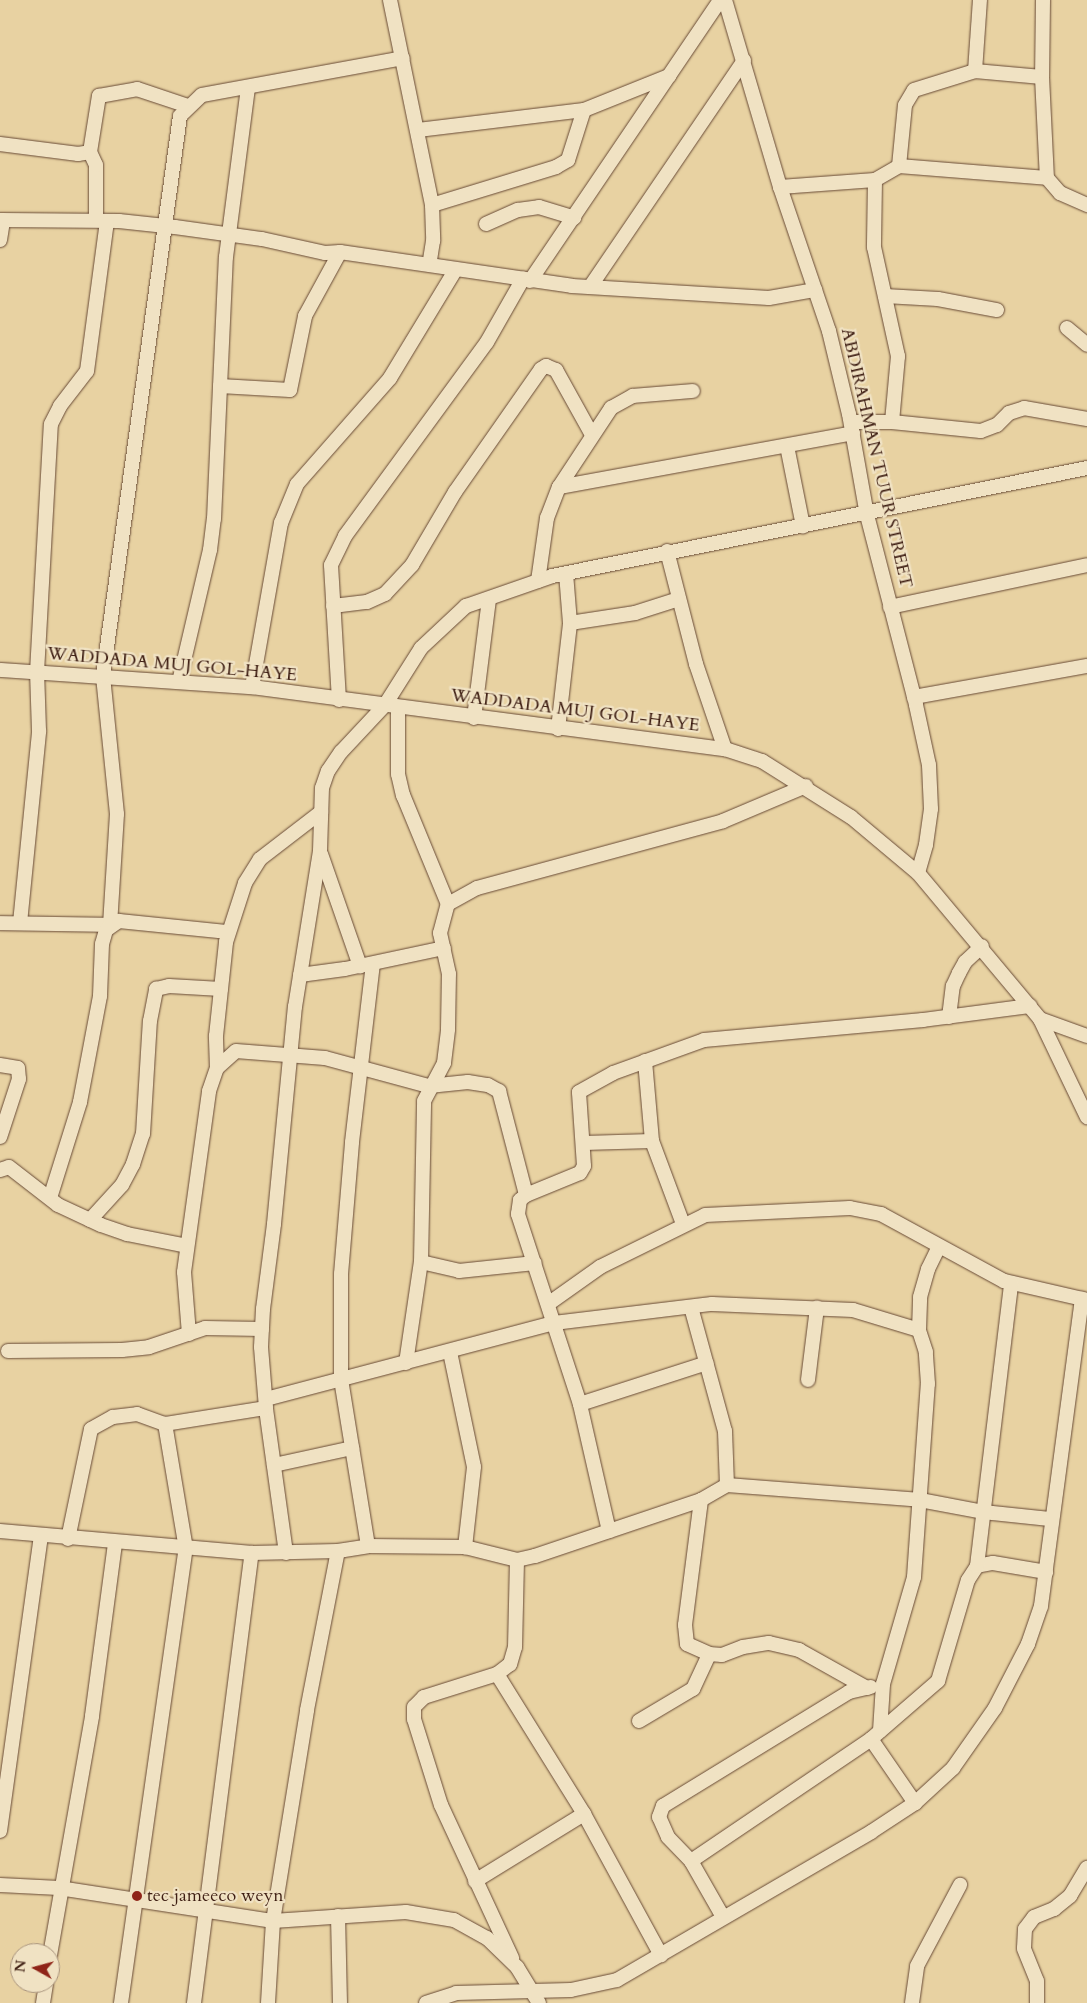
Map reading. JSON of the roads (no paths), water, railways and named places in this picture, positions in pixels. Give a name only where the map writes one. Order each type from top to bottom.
[{"type":"street","points":[[390,0],[432,205],[433,241],[429,265]]},
{"type":"street","points":[[975,71],[980,0]]},
{"type":"street","points":[[1043,0],[1042,77],[1047,178],[1060,193],[1087,205]]},
{"type":"street","points":[[339,700],[331,565],[344,536],[487,342],[526,280],[574,218],[669,76],[728,2]]},
{"type":"street","name":"ABDIRAHMAN TUUR STREET","points":[[728,2],[780,187],[829,331],[852,427],[866,515],[914,697],[929,764],[931,809],[926,846],[918,873]]},
{"type":"street","points":[[50,1198],[80,1102],[100,996],[103,936],[110,925],[117,814],[103,676],[115,603],[132,447],[167,226],[180,116],[188,106],[202,95],[403,58]]},
{"type":"street","points":[[590,287],[636,214],[744,60]]},
{"type":"street","points":[[899,166],[905,104],[914,90],[975,71],[1042,77]]},
{"type":"street","points":[[418,130],[584,110],[669,76]]},
{"type":"street","points":[[179,682],[210,550],[229,234],[248,87]]},
{"type":"street","points":[[20,924],[38,740],[37,672],[51,424],[60,406],[87,371],[101,221],[96,165],[90,152],[99,96],[137,90],[188,106]]},
{"type":"street","points":[[432,205],[556,167],[568,160],[584,110]]},
{"type":"street","points":[[0,144],[78,154],[90,152]]},
{"type":"street","points":[[780,187],[875,180],[899,166],[1047,178]]},
{"type":"street","points":[[875,180],[874,247],[898,356],[892,422]]},
{"type":"street","points":[[486,224],[518,210],[539,207],[574,218]]},
{"type":"street","points":[[0,240],[2,220],[101,221],[167,226],[229,234],[325,253],[340,252],[526,280],[590,287],[769,298],[815,290]]},
{"type":"street","points":[[220,386],[290,390],[305,316],[340,252]]},
{"type":"street","points":[[252,688],[281,523],[297,484],[390,378],[456,269]]},
{"type":"street","points":[[885,296],[938,299],[997,310]]},
{"type":"street","points":[[1067,328],[1087,345]]},
{"type":"street","points":[[333,606],[367,602],[385,594],[412,565],[454,492],[541,369],[546,366],[556,370],[592,435]]},
{"type":"street","points":[[538,581],[547,518],[559,487],[611,408],[622,400],[693,391]]},
{"type":"street","points":[[559,487],[787,446],[852,427],[892,422],[981,431],[997,425],[1009,413],[1024,408],[1087,419]]},
{"type":"street","points":[[787,446],[803,526]]},
{"type":"street","points":[[286,1552],[266,1403],[262,1329],[289,1055],[320,851],[322,788],[328,771],[391,706],[422,648],[445,623],[466,606],[566,573],[667,551],[866,515],[1087,468]]},
{"type":"street","points":[[667,551],[696,664],[725,748]]},
{"type":"street","points":[[890,607],[1087,565]]},
{"type":"street","points":[[558,729],[570,623],[566,573]]},
{"type":"street","points":[[474,718],[489,598]]},
{"type":"street","points":[[570,623],[635,613],[679,599]]},
{"type":"street","points":[[914,697],[1087,666]]},
{"type":"street","name":"WADDADA MUJ GOL-HAYE","points":[[0,670],[252,688],[558,729],[725,748],[762,761],[806,786],[851,817],[918,873],[982,946],[1040,1019],[1087,1117]]},
{"type":"street","points":[[391,706],[398,774],[403,794],[448,904],[440,933],[449,974],[448,1029],[444,1063],[429,1086],[424,1101],[421,1147],[420,1262],[406,1362]]},
{"type":"street","points":[[448,904],[477,888],[723,821],[806,786]]},
{"type":"street","points":[[189,1334],[184,1272],[209,1091],[217,1068],[216,1036],[228,932],[245,883],[260,859],[321,812]]},
{"type":"street","points":[[320,851],[366,965],[361,1067],[342,1274],[341,1379],[368,1546]]},
{"type":"street","points":[[0,923],[110,925],[119,921],[228,932]]},
{"type":"street","points":[[949,1017],[959,973],[964,962],[982,946]]},
{"type":"street","points":[[300,975],[366,965],[444,948]]},
{"type":"street","points":[[90,1220],[122,1185],[133,1164],[143,1134],[150,1021],[156,989],[169,986],[221,989]]},
{"type":"street","points":[[610,1531],[580,1404],[518,1214],[520,1200],[526,1195],[580,1173],[586,1156],[579,1092],[613,1073],[704,1040],[949,1017],[1030,1006]]},
{"type":"street","points":[[1040,1019],[1087,1036]]},
{"type":"street","points":[[217,1068],[236,1051],[325,1058],[429,1086],[468,1082],[488,1085],[499,1091],[526,1195]]},
{"type":"street","points":[[645,1061],[652,1141],[683,1224]]},
{"type":"street","points":[[0,1065],[18,1068],[19,1079],[0,1137]]},
{"type":"street","points":[[584,1143],[652,1141]]},
{"type":"street","points":[[0,1170],[9,1167],[50,1198],[90,1220],[127,1234],[187,1246]]},
{"type":"street","points":[[426,2003],[456,1993],[536,1997],[617,1980],[871,1832],[915,1803],[953,1768],[995,1708],[1028,1644],[1041,1606],[1050,1519],[1084,1300],[1011,1283],[881,1214],[850,1208],[705,1216],[683,1224],[600,1267],[548,1304]]},
{"type":"street","points":[[915,1803],[875,1735],[883,1684],[914,1577],[928,1384],[926,1352],[919,1330],[920,1297],[928,1269],[939,1246]]},
{"type":"street","points":[[420,1262],[459,1271],[535,1263]]},
{"type":"street","points":[[691,1860],[875,1735],[938,1681],[968,1580],[977,1566],[1011,1283]]},
{"type":"street","points":[[68,1539],[91,1429],[113,1417],[137,1414],[165,1424],[266,1403],[341,1379],[450,1352],[554,1323],[712,1304],[853,1310],[919,1330]]},
{"type":"street","points":[[690,1307],[725,1431],[727,1485]]},
{"type":"street","points":[[808,1380],[817,1308]]},
{"type":"street","points":[[8,1351],[122,1350],[149,1347],[205,1328],[262,1329]]},
{"type":"street","points":[[450,1352],[474,1467],[465,1548]]},
{"type":"street","points":[[580,1404],[706,1363]]},
{"type":"street","points":[[121,2003],[138,1901],[162,1704],[186,1549],[165,1424]]},
{"type":"street","points":[[274,1465],[352,1448]]},
{"type":"street","points":[[0,1531],[41,1537],[186,1549],[252,1552],[338,1551],[368,1546],[465,1548],[517,1560],[701,1500],[727,1485],[920,1500],[983,1512],[1050,1519]]},
{"type":"street","points":[[701,1500],[686,1625],[688,1644],[709,1654],[722,1655],[743,1647],[769,1644],[799,1650],[867,1688]]},
{"type":"street","points":[[0,1831],[41,1537]]},
{"type":"street","points":[[52,1943],[59,1888],[92,1716],[115,1543]]},
{"type":"street","points":[[268,2003],[273,1921],[307,1710],[338,1551]]},
{"type":"street","points":[[194,2003],[204,1911],[252,1552]]},
{"type":"street","points":[[517,1560],[515,1647],[510,1664],[497,1674],[424,1697],[414,1707],[414,1719],[441,1805],[517,1967],[536,1997]]},
{"type":"street","points":[[977,1566],[994,1563],[1046,1572]]},
{"type":"street","points":[[638,1721],[693,1688],[709,1654]]},
{"type":"street","points":[[497,1674],[584,1814],[661,1955]]},
{"type":"street","points":[[724,1917],[691,1860],[668,1837],[659,1817],[663,1806],[849,1692],[883,1684]]},
{"type":"street","points":[[475,1881],[584,1814]]},
{"type":"street","points":[[1037,2003],[1037,1981],[1024,1948],[1025,1929],[1034,1917],[1054,1909],[1070,1896],[1087,1868]]},
{"type":"street","points":[[0,1885],[59,1888],[273,1921],[406,1912],[454,1920],[487,1938],[517,1967]]},
{"type":"street","points":[[912,2003],[917,1966],[960,1885]]},
{"type":"street","points":[[338,1916],[340,2003]]},
{"type":"place","name":"tec jameeco weyn","points":[[137,1896]]}]
